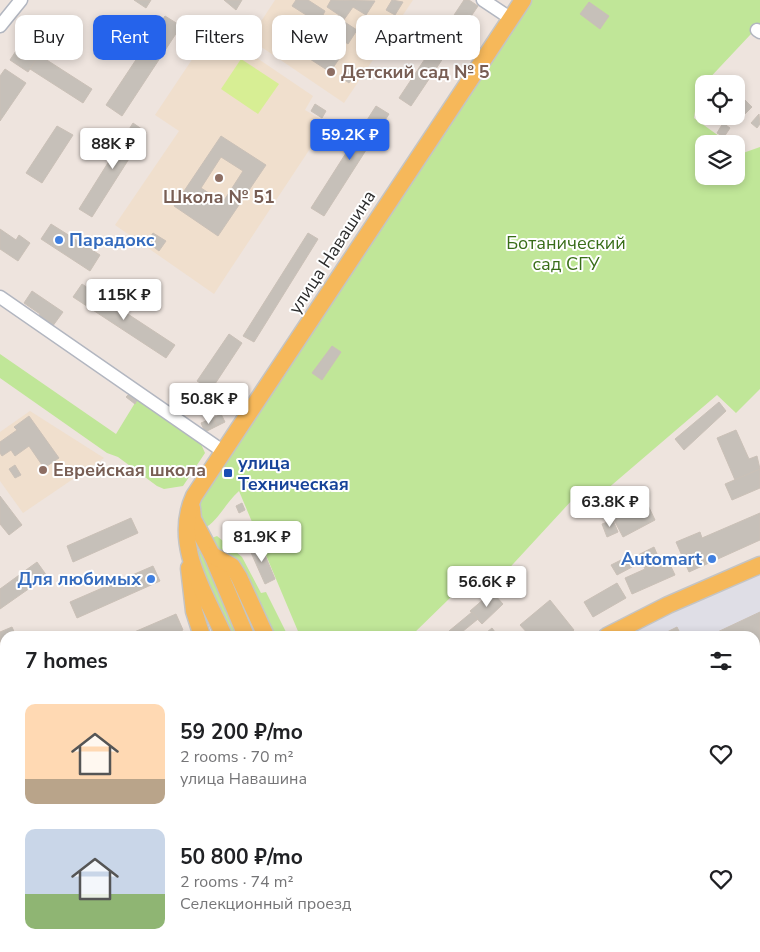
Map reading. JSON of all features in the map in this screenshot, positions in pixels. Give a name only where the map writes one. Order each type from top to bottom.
[{"type":"main road","name":"улица Навашина","points":[[191,502],[522,0]]},
{"type":"main road","points":[[191,502],[193,519],[210,551],[244,631]]},
{"type":"main road","points":[[191,502],[186,523],[188,553],[192,601],[201,631]]},
{"type":"main road","points":[[210,551],[232,566],[264,631]]},
{"type":"main road","points":[[188,553],[222,631]]},
{"type":"main road","points":[[617,631],[760,565]]},
{"type":"street","points":[[0,26],[21,0]]},
{"type":"street","points":[[483,0],[510,18]]},
{"type":"street","points":[[0,297],[224,452]]},
{"type":"street","points":[[188,553],[191,544],[196,541],[202,542],[210,551]]},
{"type":"shaded area","points":[[275,0],[413,0],[403,15],[356,15],[356,60],[373,60],[344,103],[281,60],[346,60],[346,15],[272,15],[272,54],[262,47],[262,20]]},
{"type":"shaded area","name":"Школа № 51","points":[[192,60],[260,60],[313,96],[305,110],[327,123],[214,294],[115,225],[179,131],[155,115]]},
{"type":"shaded area","name":"Еврейская школа","points":[[30,411],[104,458],[23,513],[0,481],[0,432]]},
{"type":"shaded area","points":[[760,574],[760,631],[633,631]]},
{"type":"green space","name":"Ботанический сад СГУ","points":[[529,0],[760,0],[760,34],[751,34],[712,75],[695,75],[695,125],[704,125],[718,135],[695,135],[695,185],[745,185],[745,152],[760,147],[760,389],[736,413],[717,395],[599,496],[585,486],[492,587],[475,568],[451,597],[416,631],[298,631],[239,491],[218,517],[203,529],[199,511],[202,496]]},
{"type":"green space","points":[[240,60],[279,84],[258,114],[221,89]]},
{"type":"green space","points":[[0,354],[116,434],[138,398],[201,444],[205,453],[183,486],[164,489],[157,486],[118,457],[107,453],[0,378]]},
{"type":"green space","points":[[217,536],[242,557],[261,593],[266,592],[286,631],[268,631],[221,552],[207,540]]},
{"type":"green space","points":[[198,550],[202,553],[238,631],[227,631],[195,552]]},
{"type":"building","points":[[134,0],[151,0],[146,8]]},
{"type":"building","points":[[224,0],[242,0],[236,10]]},
{"type":"building","points":[[296,0],[308,0],[325,11],[323,15],[306,15],[292,6]]},
{"type":"building","points":[[331,0],[375,1],[366,15],[353,7],[346,17],[346,15],[339,15],[327,7]]},
{"type":"building","points":[[392,0],[403,2],[395,15],[386,10]]},
{"type":"building","points":[[464,0],[469,0],[478,6],[472,15],[454,15]]},
{"type":"building","points":[[589,2],[609,16],[600,29],[580,14]]},
{"type":"building","points":[[166,17],[176,23],[176,34],[166,49]]},
{"type":"building","points":[[346,23],[356,29],[348,44],[346,43]]},
{"type":"building","points":[[15,52],[15,60],[36,60],[28,72],[10,60]]},
{"type":"building","points":[[36,60],[47,60],[92,89],[83,103],[30,69]]},
{"type":"building","points":[[136,60],[159,60],[122,116],[106,105]]},
{"type":"building","points":[[312,60],[338,60],[330,72]]},
{"type":"building","points":[[424,60],[442,60],[411,106],[399,98]]},
{"type":"building","points":[[351,65],[358,70],[349,83],[342,78]]},
{"type":"building","points":[[5,69],[26,83],[0,121],[0,76]]},
{"type":"building","points":[[745,100],[752,107],[745,114]]},
{"type":"building","points":[[315,104],[326,111],[322,118],[311,111]]},
{"type":"building","points":[[376,106],[389,114],[324,216],[311,208]]},
{"type":"building","points":[[759,114],[760,124],[757,128],[751,123]]},
{"type":"building","points":[[133,123],[146,132],[92,217],[79,209]]},
{"type":"building","points":[[722,125],[730,128],[725,135],[717,133]]},
{"type":"building","points":[[57,126],[73,135],[42,183],[26,173]]},
{"type":"building","points":[[221,136],[266,165],[218,236],[174,206]],"holes":[[[221,157],[243,171],[223,202],[201,188]]]},
{"type":"building","points":[[51,224],[100,255],[90,271],[41,239]]},
{"type":"building","points":[[0,229],[16,240],[19,235],[30,243],[18,261],[0,249]]},
{"type":"building","points":[[153,233],[166,241],[159,251],[147,242]]},
{"type":"building","points":[[308,233],[318,239],[254,342],[243,336]]},
{"type":"building","points":[[82,284],[175,345],[166,358],[73,297]]},
{"type":"building","points":[[32,291],[63,312],[52,327],[38,318],[40,314],[24,303]]},
{"type":"building","points":[[229,334],[242,343],[211,390],[197,381]]},
{"type":"building","points":[[332,346],[341,352],[322,380],[312,373]]},
{"type":"building","points":[[129,394],[137,400],[135,404],[126,397]]},
{"type":"building","points":[[719,402],[726,411],[684,450],[675,439]]},
{"type":"building","points":[[221,414],[225,422],[217,426],[213,418]]},
{"type":"building","points":[[29,416],[59,458],[44,468],[29,446],[15,456],[11,450],[2,456],[0,453],[0,442],[17,430],[14,427]]},
{"type":"building","points":[[213,418],[217,426],[205,432],[201,423]]},
{"type":"building","points":[[736,430],[749,459],[757,456],[760,469],[735,480],[717,438]]},
{"type":"building","points":[[15,465],[21,475],[15,478],[9,469]]},
{"type":"building","points":[[760,469],[760,488],[732,500],[725,484]]},
{"type":"building","points":[[0,496],[22,525],[9,535],[0,524]]},
{"type":"building","points":[[646,501],[655,520],[623,537],[613,518]]},
{"type":"building","points":[[242,503],[245,510],[239,513],[236,506]]},
{"type":"building","points":[[760,513],[760,540],[689,572],[676,542],[700,532],[702,538]]},
{"type":"building","points":[[131,518],[138,533],[73,562],[67,546]]},
{"type":"building","points":[[613,520],[618,532],[607,537],[602,524]]},
{"type":"building","points":[[252,528],[257,537],[252,540],[247,532]]},
{"type":"building","points":[[260,543],[275,579],[265,584],[249,548]]},
{"type":"building","points":[[654,547],[660,561],[667,558],[675,575],[632,594],[625,578],[645,569],[638,555]]},
{"type":"building","points":[[627,557],[632,567],[617,575],[611,565]]},
{"type":"building","points":[[37,562],[47,576],[0,609],[0,589]]},
{"type":"building","points":[[153,566],[160,581],[77,618],[70,602]]},
{"type":"building","points":[[617,583],[626,598],[593,617],[584,602]]},
{"type":"building","points":[[492,592],[503,604],[482,624],[470,611]]},
{"type":"building","points":[[550,600],[574,630],[525,631],[520,625]]},
{"type":"building","points":[[472,612],[478,619],[463,631],[449,631]]},
{"type":"building","points":[[760,612],[760,631],[720,631]]},
{"type":"building","points":[[176,614],[183,630],[180,631],[137,631]]},
{"type":"building","points":[[12,627],[14,631],[2,631]]},
{"type":"building","points":[[677,627],[679,631],[669,631]]},
{"type":"place","name":"Детский сад № 5","points":[[331,72]]},
{"type":"place","name":"Школа № 51","points":[[219,178]]},
{"type":"place","name":"Парадокс","points":[[59,240]]},
{"type":"place","name":"Еврейская школа","points":[[43,470]]},
{"type":"place","name":"улица Техническая","points":[[228,473]]},
{"type":"place","name":"Automart","points":[[712,559]]},
{"type":"place","name":"Для любимых","points":[[151,579]]}]
